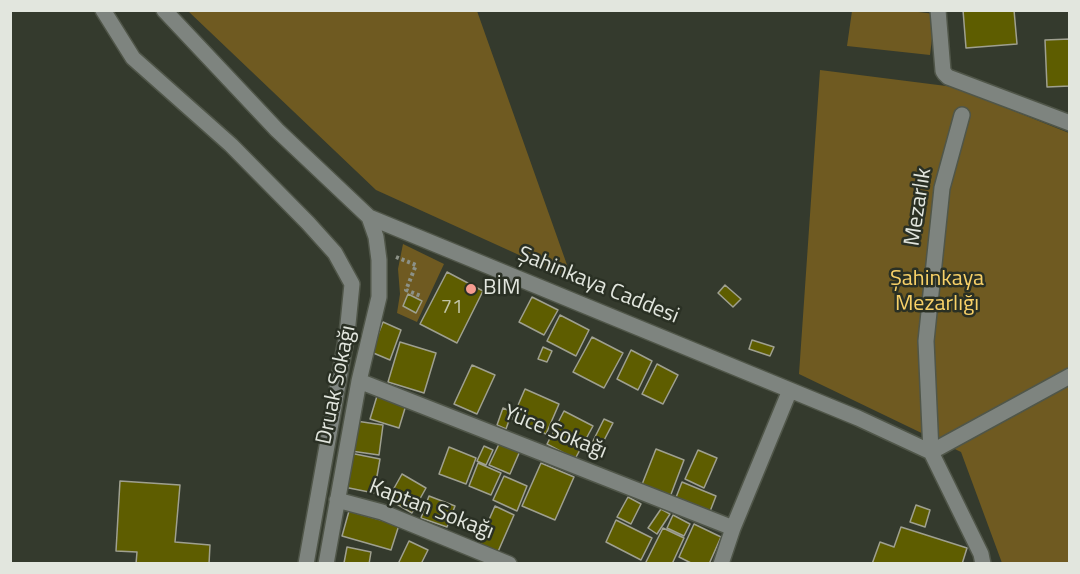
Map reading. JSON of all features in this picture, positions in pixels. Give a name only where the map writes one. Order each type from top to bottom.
[{"type":"street","points":[[103,10],[133,58],[231,145],[308,223],[334,254],[352,284],[347,334],[306,564]]},
{"type":"street","name":"Şahinkaya Caddesi","points":[[164,10],[277,130],[369,217],[858,418],[931,452]]},
{"type":"street","points":[[938,10],[943,71],[948,77],[1070,123]]},
{"type":"street","name":"Mezarlık","points":[[931,452],[927,329],[942,188],[962,115]]},
{"type":"street","name":"Druak Sokağı","points":[[326,564],[359,381],[379,297],[378,250],[369,217]]},
{"type":"street","points":[[983,564],[981,554],[931,452],[1070,376]]},
{"type":"street","name":"Yüce Sokağı","points":[[359,381],[733,528]]},
{"type":"street","points":[[722,564],[733,528],[789,390]]},
{"type":"street","name":"Kaptan Sokağı","points":[[337,500],[382,512],[509,564]]},
{"type":"path","points":[[378,250],[416,265],[406,290],[422,296]]},
{"type":"green space","points":[[902,10],[935,14],[930,55],[847,46],[852,11]]},
{"type":"green space","points":[[188,11],[477,11],[572,279],[376,190]]},
{"type":"green space","name":"Şahinkaya Mezarlığı","points":[[820,70],[954,87],[1069,133],[1069,563],[1002,563],[961,452],[799,374]]},
{"type":"green space","points":[[403,244],[444,264],[417,322],[397,313],[400,294],[398,269]]},
{"type":"building","points":[[963,10],[1014,10],[1017,44],[966,48]]},
{"type":"building","points":[[1070,39],[1070,86],[1047,87],[1045,40]]},
{"type":"building","points":[[447,272],[483,291],[457,343],[420,324]]},
{"type":"building","points":[[725,285],[741,299],[733,307],[718,293]]},
{"type":"building","points":[[408,294],[422,301],[416,313],[403,306]]},
{"type":"building","points":[[532,297],[558,310],[544,335],[519,322]]},
{"type":"building","points":[[560,315],[589,330],[576,356],[547,341]]},
{"type":"building","points":[[383,322],[401,330],[390,360],[371,352]]},
{"type":"building","points":[[592,337],[623,353],[604,388],[573,372]]},
{"type":"building","points":[[752,340],[774,347],[770,356],[749,349]]},
{"type":"building","points":[[400,342],[436,353],[424,393],[388,382]]},
{"type":"building","points":[[543,347],[552,351],[547,362],[538,359]]},
{"type":"building","points":[[631,350],[652,361],[638,390],[617,379]]},
{"type":"building","points":[[657,364],[678,375],[663,404],[642,394]]},
{"type":"building","points":[[472,365],[495,375],[477,414],[454,404]]},
{"type":"building","points":[[525,389],[559,404],[546,434],[512,419]]},
{"type":"building","points":[[377,396],[406,405],[399,428],[370,419]]},
{"type":"building","points":[[503,408],[512,412],[506,429],[497,425]]},
{"type":"building","points":[[564,411],[593,426],[575,459],[547,444]]},
{"type":"building","points":[[604,419],[613,423],[600,448],[592,443]]},
{"type":"building","points":[[356,421],[383,425],[379,455],[351,451]]},
{"type":"building","points":[[500,442],[520,451],[510,474],[489,465]]},
{"type":"building","points":[[484,446],[493,450],[486,465],[477,461]]},
{"type":"building","points":[[449,447],[476,458],[466,484],[439,474]]},
{"type":"building","points":[[656,449],[684,460],[670,497],[641,487]]},
{"type":"building","points":[[698,450],[717,458],[704,488],[685,479]]},
{"type":"building","points":[[350,453],[380,459],[374,493],[344,487]]},
{"type":"building","points":[[478,463],[501,473],[491,495],[469,486]]},
{"type":"building","points":[[541,463],[574,477],[555,520],[522,506]]},
{"type":"building","points":[[402,474],[426,488],[412,513],[388,499]]},
{"type":"building","points":[[504,476],[527,486],[517,511],[493,500]]},
{"type":"building","points":[[120,481],[180,485],[175,542],[210,545],[209,564],[136,564],[137,552],[116,551]]},
{"type":"building","points":[[682,482],[716,496],[709,514],[675,500]]},
{"type":"building","points":[[429,496],[455,506],[447,527],[421,518]]},
{"type":"building","points":[[628,497],[641,504],[631,524],[617,517]]},
{"type":"building","points":[[916,505],[930,510],[925,527],[910,522]]},
{"type":"building","points":[[495,506],[514,515],[497,554],[478,545]]},
{"type":"building","points":[[661,509],[670,514],[657,534],[648,528]]},
{"type":"building","points":[[349,511],[399,525],[391,550],[342,536]]},
{"type":"building","points":[[673,515],[690,524],[684,536],[667,528]]},
{"type":"building","points":[[616,520],[652,538],[641,560],[606,542]]},
{"type":"building","points":[[694,524],[721,537],[709,564],[693,564],[679,557]]},
{"type":"building","points":[[901,527],[967,548],[962,564],[872,564],[880,542],[894,547]]},
{"type":"building","points":[[663,528],[684,538],[672,564],[645,564]]},
{"type":"building","points":[[409,541],[428,550],[421,564],[398,564]]},
{"type":"building","points":[[347,547],[371,552],[369,564],[344,563]]},
{"type":"place","name":"BİM","points":[[471,289]]}]
